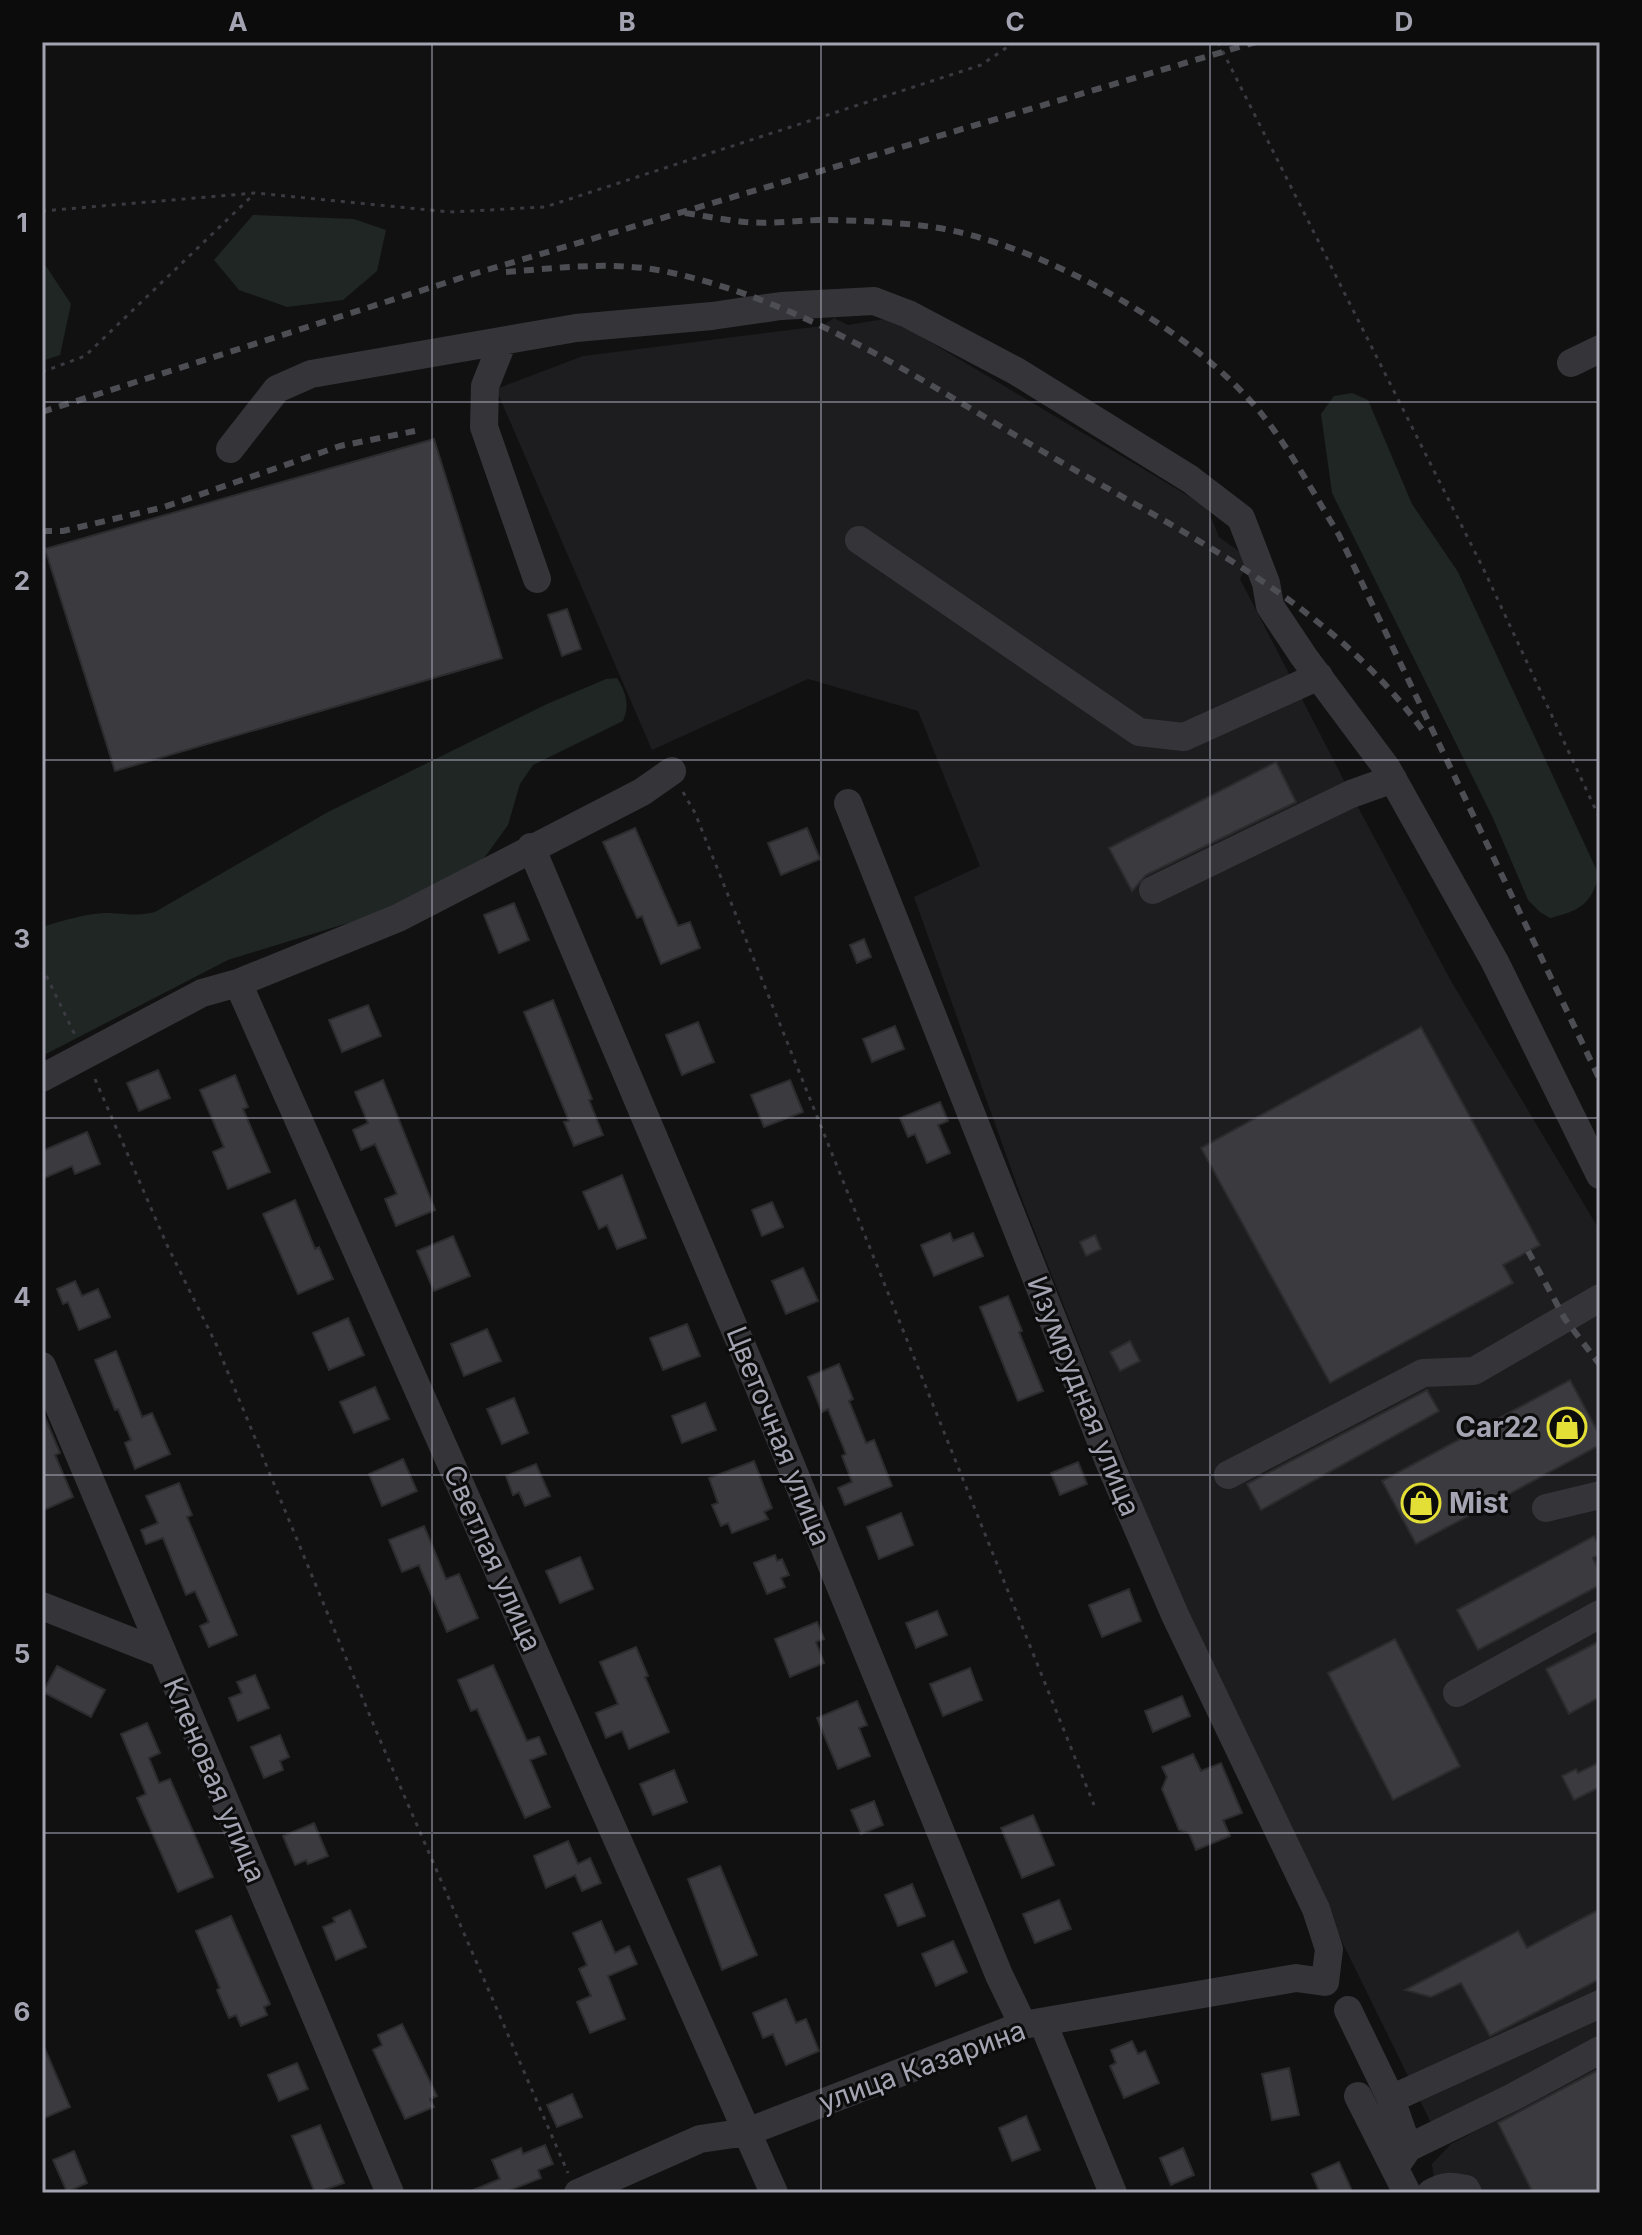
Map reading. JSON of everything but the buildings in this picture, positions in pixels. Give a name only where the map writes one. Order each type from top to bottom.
[{"type":"street","points":[[230,449],[277,389],[311,374],[576,328],[781,306],[874,301],[908,314],[1016,371],[1190,479],[1241,518],[1266,583],[1270,606],[1393,779],[1495,962],[1600,1175]]},
{"type":"street","points":[[503,341],[485,386],[484,427],[537,579]]},
{"type":"street","points":[[1571,363],[1600,349]]},
{"type":"street","points":[[859,540],[1139,732],[1184,737],[1319,676]]},
{"type":"street","points":[[42,1078],[202,993],[238,983],[398,918],[642,792],[672,771]]},
{"type":"street","points":[[1153,890],[1351,794],[1393,779]]},
{"type":"street","name":"Изумрудная улица","points":[[848,803],[1116,1477],[1175,1615],[1316,1909],[1329,1949],[1325,1982]]},
{"type":"street","name":"Цветочная улица","points":[[531,847],[757,1382],[993,1960],[1033,2024],[1113,2193]]},
{"type":"street","name":"Светлая улица","points":[[238,983],[774,2193]]},
{"type":"street","points":[[1228,1475],[1423,1373],[1474,1371],[1600,1298]]},
{"type":"street","name":"Кленовая улица","points":[[42,1366],[390,2193]]},
{"type":"street","points":[[1546,1508],[1600,1495]]},
{"type":"street","points":[[42,1606],[161,1653]]},
{"type":"street","points":[[1457,1693],[1600,1614]]},
{"type":"street","name":"улица Казарина","points":[[574,2186],[700,2139],[747,2132],[1033,2024],[1296,1978],[1325,1982]]},
{"type":"street","points":[[1391,2099],[1600,2004]]},
{"type":"street","points":[[1348,2010],[1391,2099],[1407,2193]]},
{"type":"street","points":[[1401,2158],[1600,2050]]},
{"type":"street","points":[[1358,2096],[1401,2158]]},
{"type":"street","points":[[1431,2193],[1450,2186],[1466,2189],[1468,2193]]},
{"type":"path","points":[[42,211],[255,193],[450,212],[545,207],[981,65],[1015,42]]},
{"type":"path","points":[[1218,42],[1484,570],[1600,819]]},
{"type":"path","points":[[42,372],[85,356],[255,193]]},
{"type":"path","points":[[672,771],[695,813],[1094,1805]]},
{"type":"path","points":[[42,967],[167,1245],[217,1346],[377,1733],[574,2186]]},
{"type":"shaded area","points":[[253,215],[354,219],[386,230],[377,271],[343,300],[287,307],[239,290],[214,260]]},
{"type":"shaded area","points":[[42,260],[71,304],[60,355],[42,361]]},
{"type":"shaded area","points":[[834,318],[848,325],[890,318],[1207,507],[1219,537],[1247,557],[1248,562],[1240,579],[1451,981],[1600,1231],[1600,2040],[1432,2125],[1216,1685],[1023,1202],[914,897],[980,866],[918,711],[808,679],[652,750],[496,389],[583,356],[822,326]]},
{"type":"shaded area","points":[[1352,393],[1368,400],[1412,504],[1458,572],[1599,875],[1588,900],[1569,913],[1550,918],[1528,900],[1492,816],[1332,493],[1321,414],[1334,396]]},
{"type":"shaded area","points":[[617,678],[626,699],[623,721],[533,765],[520,784],[508,825],[482,861],[387,911],[228,960],[42,1056],[42,927],[96,914],[155,912],[328,812],[547,704],[606,679]]},
{"type":"shaded area","points":[[1600,2066],[1600,2193],[1436,2193],[1432,2164],[1451,2144]]},
{"type":"railway","points":[[42,412],[470,275],[1256,42]]},
{"type":"railway","points":[[685,213],[754,223],[818,220],[890,223],[933,227],[976,236],[1068,272],[1114,296],[1199,353],[1235,385],[1275,431],[1339,535],[1600,1080]]},
{"type":"railway","points":[[506,272],[604,266],[663,271],[764,301],[860,345],[1248,572],[1297,606],[1343,644],[1385,685],[1423,731]]},
{"type":"railway","points":[[42,531],[63,531],[164,507],[340,446],[415,431]]},
{"type":"railway","points":[[1528,1251],[1565,1319],[1600,1365]]},
{"type":"place","name":"Car22","points":[[1567,1427]]},
{"type":"place","name":"Mist","points":[[1421,1503]]}]
